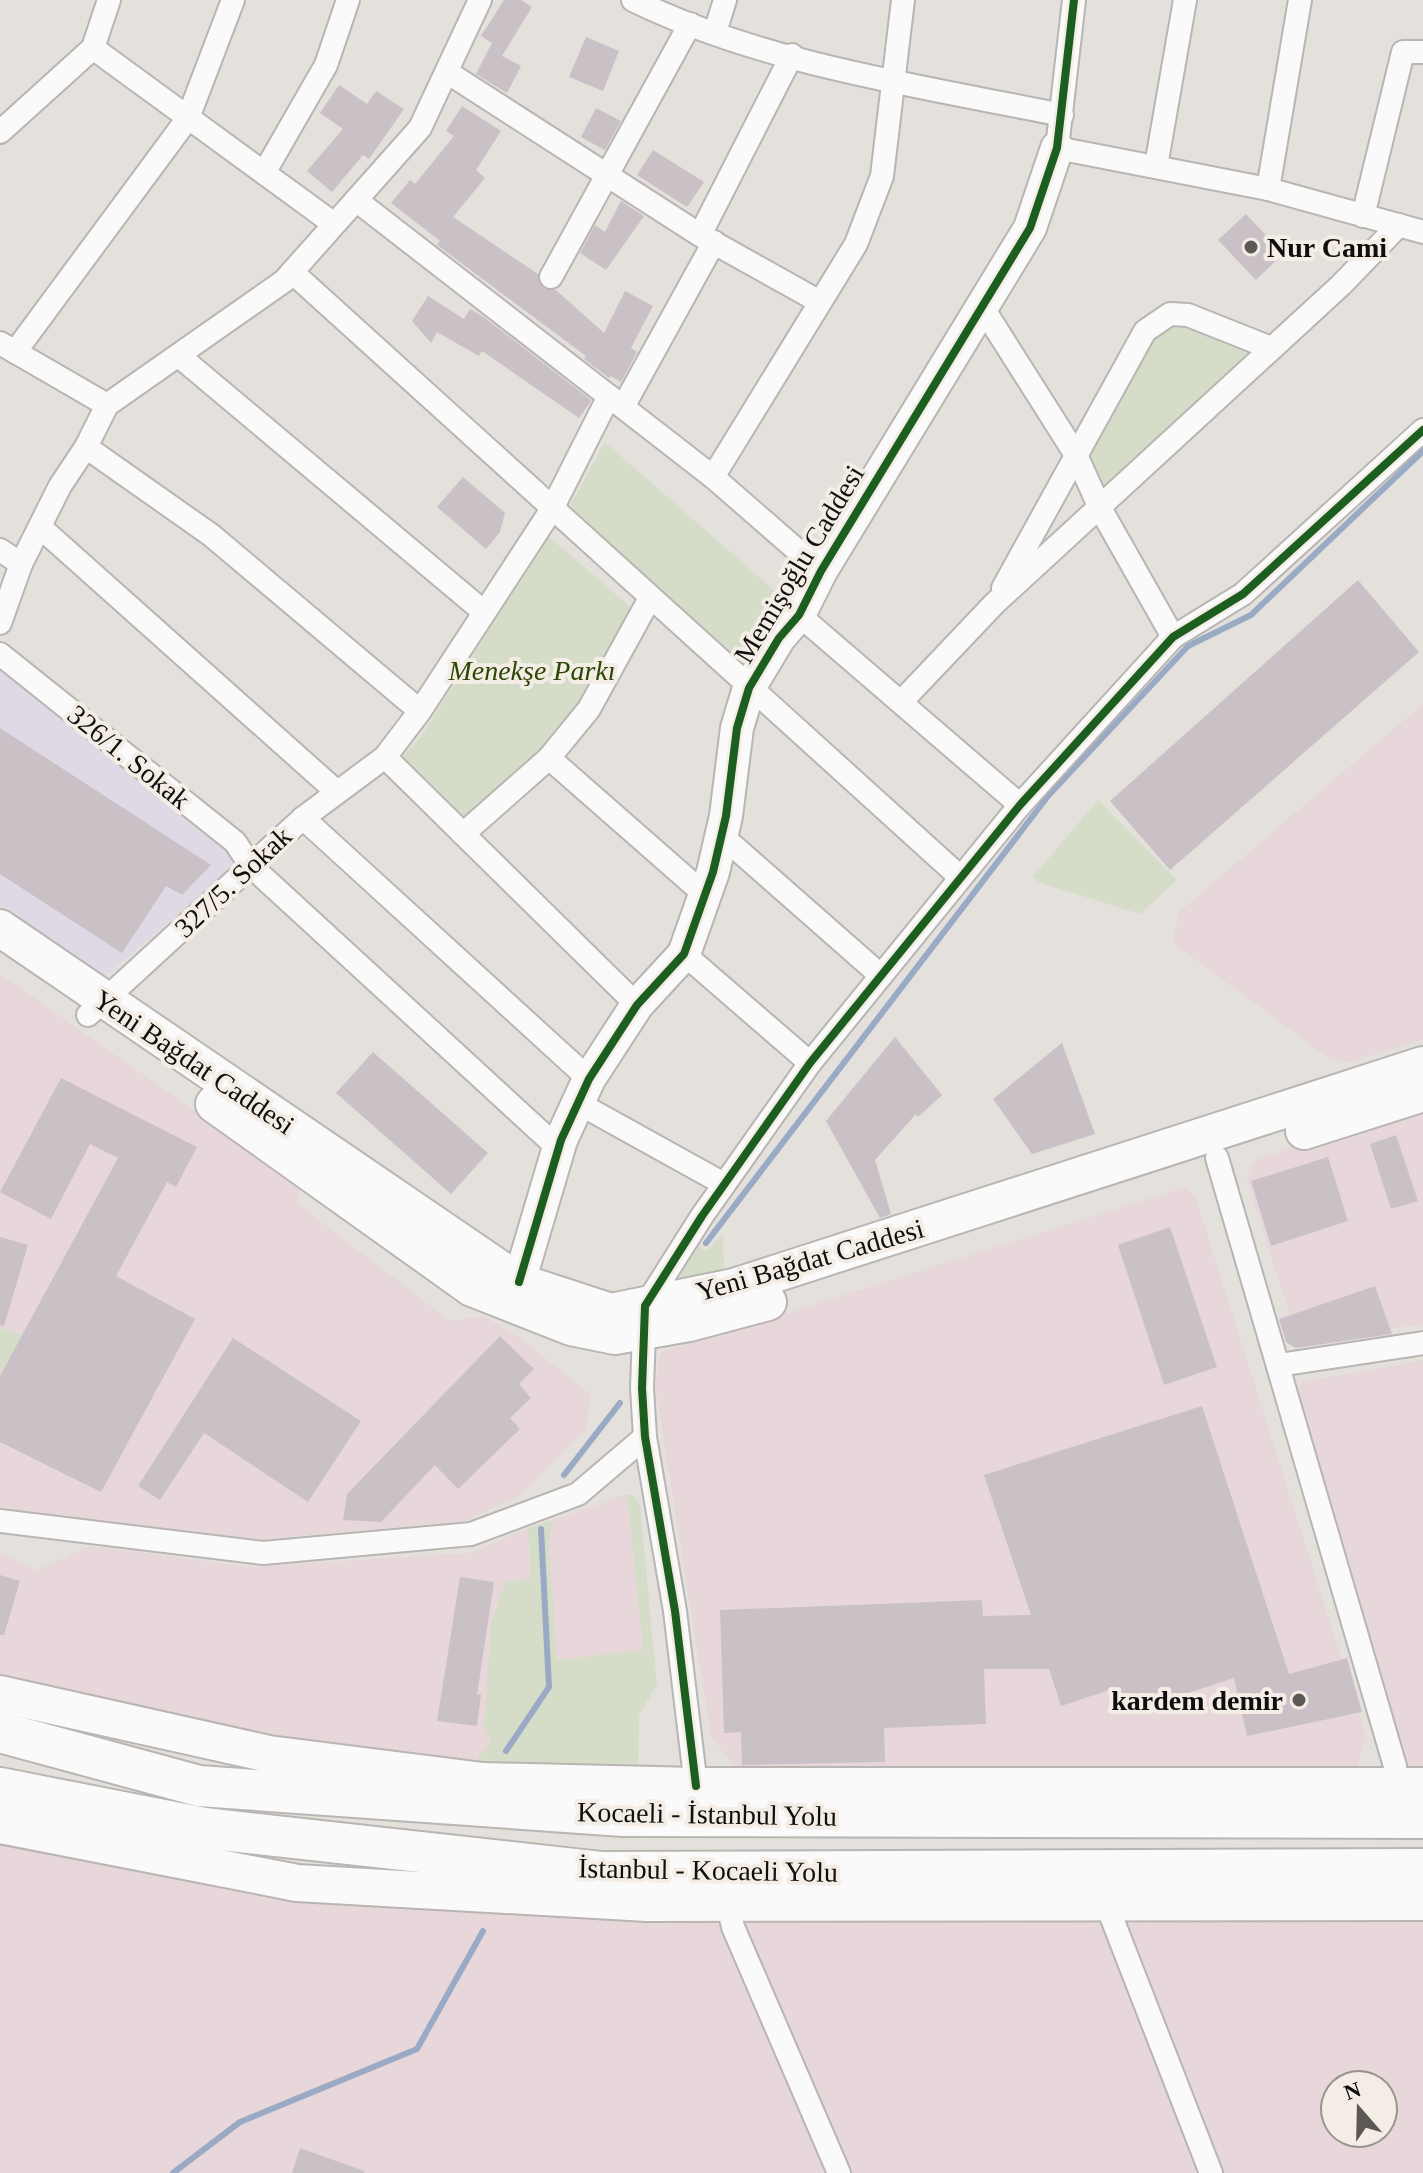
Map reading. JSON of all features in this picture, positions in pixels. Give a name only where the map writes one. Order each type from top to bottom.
[{"type":"highway","name":"Kocaeli - İstanbul Yolu","points":[[0,1732],[199,1786],[623,1816],[1423,1818]]},
{"type":"highway","name":"İstanbul - Kocaeli Yolu","points":[[0,1788],[204,1828],[601,1872],[1423,1869]]},
{"type":"main road","name":"Yeni Bağdat Caddesi","points":[[0,928],[96,1008],[472,1288],[571,1327],[615,1336],[646,1318],[734,1287],[1423,1065]]},
{"type":"main road","name":"Yeni Bağdat Caddesi","points":[[0,953],[96,1008],[519,1282],[611,1312],[646,1318],[741,1310],[1423,1093]]},
{"type":"main road","points":[[0,1694],[269,1754],[483,1781],[696,1786],[1408,1786]]},
{"type":"main road","points":[[0,1825],[297,1883],[647,1903],[1423,1902]]},
{"type":"street","points":[[107,405],[8,348],[188,118],[233,0]]},
{"type":"street","points":[[264,173],[326,65],[348,0]]},
{"type":"street","points":[[0,623],[21,564],[60,486],[86,447],[107,405],[292,272],[420,128],[480,0]]},
{"type":"street","points":[[633,0],[655,6],[690,24],[792,55],[892,80],[1062,115]]},
{"type":"street","points":[[715,32],[725,0]]},
{"type":"street","points":[[713,477],[856,244],[882,176],[903,0]]},
{"type":"street","points":[[1074,0],[1057,148],[1268,189],[1423,232]]},
{"type":"street","points":[[1156,166],[1185,0]]},
{"type":"street","points":[[1268,189],[1300,0]]},
{"type":"street","points":[[0,132],[93,48],[102,3]]},
{"type":"street","points":[[551,277],[690,24]]},
{"type":"street","points":[[93,48],[334,224]]},
{"type":"street","points":[[1363,216],[1403,52],[1423,52]]},
{"type":"street","name":"327/5. Sokak","points":[[96,1008],[303,818],[385,757],[420,711],[552,509],[616,402],[707,238],[792,55]]},
{"type":"street","points":[[447,72],[707,238],[820,302]]},
{"type":"street","name":"Memişoğlu Caddesi","points":[[519,1282],[558,1148],[583,1091],[637,1005],[684,954],[703,893],[713,872],[722,836],[737,728],[749,688],[779,638],[799,615],[821,571],[1030,228],[1057,148]]},
{"type":"street","points":[[356,200],[713,477],[821,571]]},
{"type":"street","points":[[901,702],[995,603],[1399,225]]},
{"type":"street","points":[[292,272],[960,877]]},
{"type":"street","points":[[981,305],[1076,455],[1100,508],[1173,637]]},
{"type":"street","points":[[995,603],[1145,331],[1170,314],[1188,315],[1271,348]]},
{"type":"street","points":[[179,356],[484,612]]},
{"type":"street","points":[[696,1786],[675,1611],[645,1437],[642,1388],[646,1318],[724,1184],[810,1063],[879,974],[1020,805],[1173,637],[1243,594],[1423,430]]},
{"type":"street","points":[[86,447],[211,535],[420,711]]},
{"type":"street","points":[[40,527],[337,792]]},
{"type":"street","points":[[0,550],[21,564]]},
{"type":"street","points":[[463,834],[549,758],[589,709],[650,598]]},
{"type":"street","points":[[799,615],[1020,805]]},
{"type":"street","name":"326/1. Sokak","points":[[0,654],[235,842],[251,866],[558,1148]]},
{"type":"street","points":[[385,757],[637,1005]]},
{"type":"street","points":[[549,758],[703,893]]},
{"type":"street","points":[[303,818],[583,1091],[724,1184]]},
{"type":"street","points":[[722,836],[879,974]]},
{"type":"street","points":[[684,954],[810,1063]]},
{"type":"street","points":[[1217,1158],[1395,1766],[1408,1786]]},
{"type":"street","points":[[1279,1365],[1423,1343]]},
{"type":"street","points":[[0,1521],[263,1553],[471,1534],[578,1494],[645,1437]]},
{"type":"street","points":[[1106,1903],[1211,2173]]},
{"type":"street","points":[[728,1904],[733,1927],[839,2173]]},
{"type":"shaded area","points":[[0,668],[238,862],[102,979],[0,907]]},
{"type":"shaded area","points":[[1423,704],[1423,1039],[1348,1063],[1328,1058],[1172,942],[1180,911]]},
{"type":"shaded area","points":[[0,974],[300,1185],[298,1204],[450,1321],[484,1316],[516,1335],[591,1395],[586,1429],[521,1495],[465,1521],[263,1539],[0,1511],[0,1375],[21,1335],[0,1328]]},
{"type":"shaded area","points":[[1423,1103],[1423,1324],[1321,1340],[1292,1322],[1246,1176],[1256,1160]]},
{"type":"shaded area","points":[[1186,1187],[1195,1196],[1366,1736],[1356,1772],[742,1775],[711,1737],[655,1385],[660,1353]]},
{"type":"shaded area","points":[[1423,1360],[1423,1772],[1416,1772],[1405,1766],[1295,1401],[1302,1382]]},
{"type":"shaded area","points":[[627,1494],[643,1650],[557,1661],[549,1542],[553,1520]]},
{"type":"shaded area","points":[[528,1528],[534,1682],[474,1764],[354,1749],[54,1697],[0,1681],[0,1553],[38,1570],[90,1546],[252,1567],[469,1553]]},
{"type":"shaded area","points":[[0,1830],[236,1886],[477,1913],[1423,1920],[1423,2173],[0,2173]]},
{"type":"green space","points":[[1173,325],[1185,325],[1250,354],[1104,487],[1088,453],[1153,339]]},
{"type":"green space","points":[[605,442],[784,599],[743,662],[568,509]]},
{"type":"green space","name":"Menekşe Parkı","points":[[548,536],[634,610],[581,703],[543,754],[465,820],[402,757],[420,738]]},
{"type":"green space","points":[[1098,800],[1177,880],[1140,914],[1038,882],[1033,877]]},
{"type":"green space","points":[[723,1233],[724,1272],[680,1282],[681,1264],[693,1243],[707,1251]]},
{"type":"green space","points":[[0,1328],[22,1335],[0,1375]]},
{"type":"green space","points":[[627,1494],[634,1496],[640,1505],[657,1685],[639,1715],[638,1766],[626,1769],[474,1764],[491,1741],[484,1728],[491,1624],[505,1582],[530,1579],[528,1528],[553,1520],[549,1542],[557,1660],[643,1650]]},
{"type":"building","points":[[504,0],[521,0],[532,7],[502,56],[521,66],[507,93],[476,74],[492,43],[481,36]]},
{"type":"building","points":[[586,37],[619,51],[603,91],[569,77]]},
{"type":"building","points":[[339,85],[367,104],[376,91],[404,109],[369,159],[363,155],[332,192],[307,171],[343,129],[320,113]]},
{"type":"building","points":[[462,106],[501,131],[476,170],[485,178],[453,217],[538,274],[544,289],[556,290],[604,333],[625,291],[653,306],[631,348],[637,352],[621,382],[611,376],[609,378],[584,359],[586,356],[437,245],[440,241],[391,203],[410,180],[415,184],[454,136],[446,131]]},
{"type":"building","points":[[596,108],[621,121],[605,150],[581,137]]},
{"type":"building","points":[[653,150],[704,182],[687,207],[637,175]]},
{"type":"building","points":[[621,201],[644,216],[606,270],[580,253],[595,225],[605,232]]},
{"type":"building","name":"Nur Cami","points":[[1246,214],[1283,254],[1256,280],[1218,240]]},
{"type":"building","points":[[428,296],[464,319],[470,309],[485,318],[591,400],[579,418],[482,351],[479,356],[437,332],[431,343],[412,321]]},
{"type":"building","points":[[463,477],[505,513],[500,532],[486,549],[437,507]]},
{"type":"building","points":[[1358,580],[1419,652],[1170,870],[1110,801]]},
{"type":"building","points":[[0,728],[211,865],[182,895],[166,886],[122,953],[0,874]]},
{"type":"building","points":[[895,1037],[942,1095],[918,1117],[916,1114],[875,1160],[891,1214],[880,1218],[826,1121]]},
{"type":"building","points":[[1062,1043],[1095,1134],[1032,1154],[993,1099]]},
{"type":"building","points":[[373,1052],[488,1153],[451,1194],[336,1093]]},
{"type":"building","points":[[61,1078],[197,1147],[176,1187],[167,1182],[116,1276],[195,1319],[101,1492],[0,1442],[0,1376],[118,1158],[90,1144],[51,1219],[0,1192]]},
{"type":"building","points":[[1396,1135],[1418,1201],[1391,1209],[1370,1144]]},
{"type":"building","points":[[1328,1157],[1348,1221],[1271,1246],[1251,1181]]},
{"type":"building","points":[[1170,1227],[1217,1367],[1164,1385],[1118,1245]]},
{"type":"building","points":[[0,1237],[28,1245],[4,1326],[0,1325]]},
{"type":"building","points":[[1375,1286],[1392,1334],[1296,1348],[1286,1342],[1279,1319]]},
{"type":"building","points":[[500,1336],[534,1369],[519,1384],[531,1398],[510,1418],[520,1429],[458,1489],[435,1465],[381,1522],[343,1520],[347,1494]]},
{"type":"building","points":[[233,1338],[361,1421],[308,1502],[204,1433],[160,1500],[138,1486]]},
{"type":"building","points":[[1202,1406],[1289,1674],[1347,1658],[1362,1712],[1247,1736],[1234,1678],[1123,1714],[1115,1688],[1061,1706],[1049,1669],[984,1669],[986,1724],[884,1728],[885,1762],[742,1765],[741,1732],[724,1733],[720,1610],[982,1600],[983,1616],[1031,1615],[984,1475]]},
{"type":"building","points":[[0,1575],[20,1581],[4,1635],[0,1635]]},
{"type":"building","points":[[460,1577],[494,1582],[477,1695],[481,1694],[477,1726],[437,1721]]},
{"type":"building","points":[[300,2148],[364,2171],[364,2173],[292,2173]]},
{"type":"waterway","points":[[706,1243],[1048,796],[1188,646],[1251,615],[1423,451]]},
{"type":"waterway","points":[[564,1475],[620,1403]]},
{"type":"waterway","points":[[506,1751],[549,1687],[541,1529]]},
{"type":"waterway","points":[[173,2173],[240,2122],[417,2049],[483,1931]]},
{"type":"cycle path","points":[[519,1282],[561,1140],[589,1079],[637,1005],[684,954],[713,872],[726,816],[737,728],[749,688],[779,638],[799,615],[821,571],[1030,228],[1057,148],[1074,0]]},
{"type":"cycle path","points":[[696,1786],[675,1611],[645,1437],[642,1388],[645,1306],[702,1216],[810,1063],[1020,805],[1173,637],[1243,594],[1423,430]]},
{"type":"place","name":"Nur Cami","points":[[1251,247]]},
{"type":"place","name":"kardem demir","points":[[1299,1700]]}]
